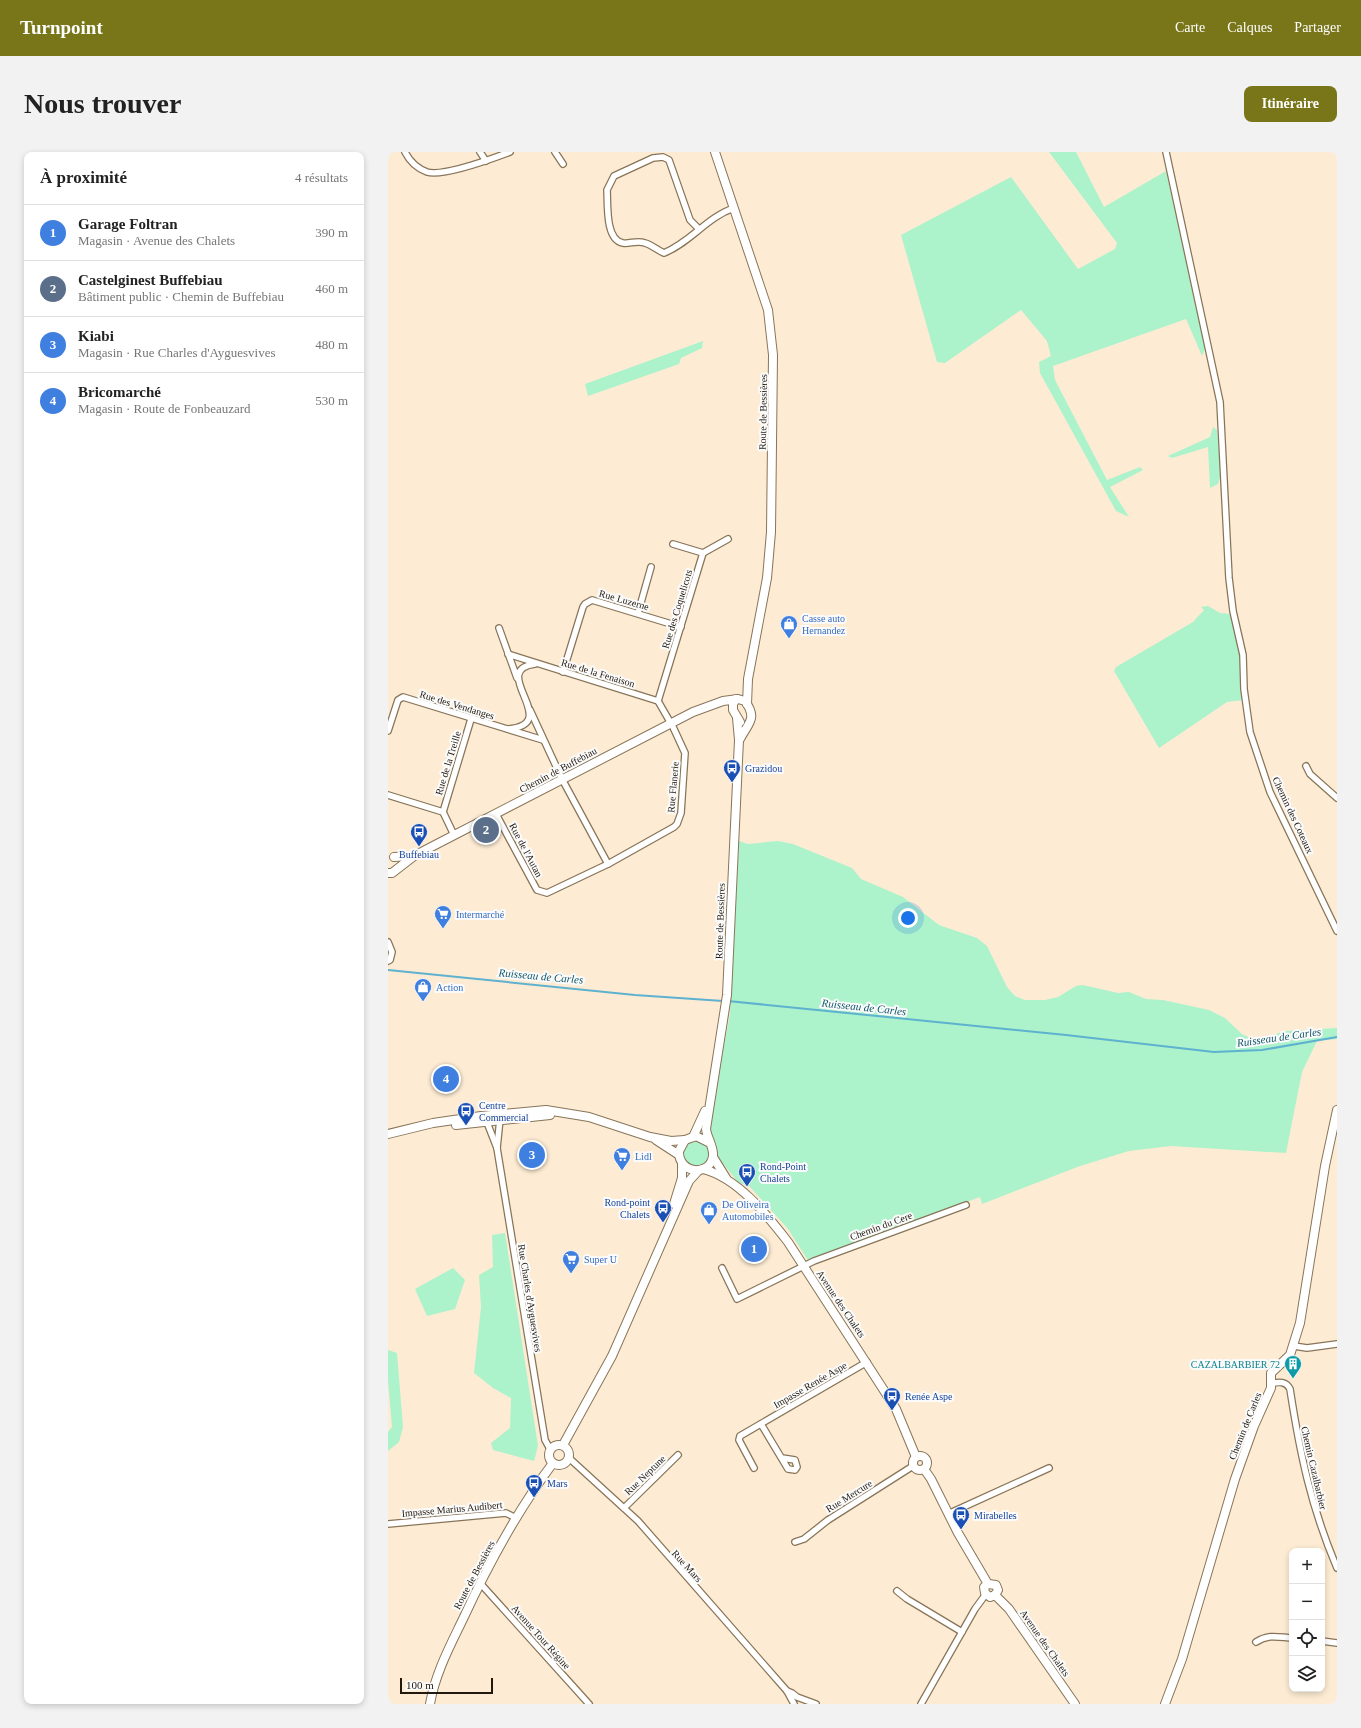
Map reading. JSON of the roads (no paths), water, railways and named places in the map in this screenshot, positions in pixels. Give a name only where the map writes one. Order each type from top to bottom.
[{"type":"street","points":[[405,152],[416,167],[429,172],[439,172],[486,161],[510,152]]},
{"type":"street","points":[[480,152],[486,161]]},
{"type":"street","points":[[555,152],[563,164]]},
{"type":"street","name":"Route de Bessières","points":[[716,152],[768,310],[773,355],[771,532],[767,578],[748,679],[748,704],[753,714],[752,721],[748,724],[739,740]]},
{"type":"street","name":"Chemin des Coteaux","points":[[1166,152],[1220,402],[1229,578],[1233,611],[1243,655],[1244,689],[1250,732],[1270,792],[1337,931]]},
{"type":"street","points":[[699,229],[690,220],[669,160],[663,157],[653,158],[614,176],[609,183],[607,190],[610,230],[615,240],[623,243],[646,243],[654,250],[664,252],[688,240],[699,229],[719,214],[734,208]]},
{"type":"street","points":[[673,544],[703,553],[728,539]]},
{"type":"street","name":"Rue des Coquelicots","points":[[658,701],[703,553]]},
{"type":"street","points":[[638,613],[651,567]]},
{"type":"street","name":"Rue Luzerne","points":[[563,672],[583,607],[588,601],[592,600],[681,626]]},
{"type":"street","points":[[498,628],[518,682],[543,740],[562,779],[608,864]]},
{"type":"street","name":"Rue de la Fenaison","points":[[508,654],[658,701]]},
{"type":"street","points":[[518,682],[518,675],[523,668],[537,663]]},
{"type":"street","name":"Route de Bessières","points":[[712,1157],[712,1149],[708,1142],[706,1128],[709,1101],[726,1007],[739,740],[737,718],[733,710],[733,704],[748,679]]},
{"type":"street","name":"Rue des Vendanges","points":[[388,731],[398,700],[403,697],[543,740]]},
{"type":"street","points":[[737,699],[743,700],[748,704]]},
{"type":"street","name":"Chemin de Buffebiau","points":[[389,873],[414,856],[670,722],[712,704],[737,699]]},
{"type":"street","points":[[658,701],[670,722]]},
{"type":"street","points":[[712,704],[733,710]]},
{"type":"street","points":[[506,729],[514,728],[525,723],[528,719],[530,710]]},
{"type":"street","points":[[737,718],[740,722],[748,724]]},
{"type":"street","name":"Rue de la Treille","points":[[443,812],[471,719]]},
{"type":"street","name":"Rue Flanerie","points":[[608,864],[674,827],[680,819],[685,753],[670,722]]},
{"type":"street","points":[[1306,766],[1310,774],[1337,798]]},
{"type":"street","points":[[388,795],[443,812],[454,835]]},
{"type":"street","name":"Rue de l'Autan","points":[[496,814],[537,890],[543,893],[548,893],[608,864]]},
{"type":"street","points":[[390,856],[398,864],[397,868]]},
{"type":"street","name":"Chemin de Buffebiau","points":[[390,856],[414,856]]},
{"type":"street","points":[[388,942],[392,952],[390,960],[388,960]]},
{"type":"street","name":"Route de Bessières","points":[[679,1155],[680,1147],[689,1138],[709,1101]]},
{"type":"street","points":[[388,1134],[546,1110],[606,1121],[650,1137],[671,1141],[700,1137],[708,1142]]},
{"type":"street","name":"Chemin de Carles","points":[[1165,1704],[1182,1659],[1235,1479],[1254,1426],[1269,1394],[1272,1383],[1272,1370],[1286,1360],[1294,1346],[1300,1323],[1324,1174],[1337,1110]]},
{"type":"street","name":"Rue Charles d'Ayguesvives","points":[[494,1118],[497,1148]]},
{"type":"street","name":"Rue Charles d'Ayguesvives","points":[[494,1118],[497,1148],[545,1440],[550,1449]]},
{"type":"street","points":[[650,1137],[679,1155],[682,1164],[682,1178],[666,1231]]},
{"type":"street","points":[[563,1445],[612,1356],[640,1295],[651,1263],[689,1181],[708,1165],[712,1157]]},
{"type":"street","name":"Avenue des Chalets","points":[[712,1157],[726,1179]]},
{"type":"street","points":[[682,1164],[690,1169],[701,1170]]},
{"type":"street","name":"Avenue des Chalets","points":[[701,1170],[726,1179],[750,1198],[774,1223],[867,1362],[896,1409],[916,1457],[921,1456],[925,1458],[927,1463],[924,1469],[931,1479],[948,1514],[988,1584],[994,1584],[997,1588],[995,1595],[1009,1609],[1075,1704]]},
{"type":"street","name":"Chemin du Cere","points":[[722,1268],[737,1299],[803,1266],[966,1205]]},
{"type":"street","points":[[1294,1346],[1307,1348],[1337,1344]]},
{"type":"street","name":"Impasse Renée Aspe","points":[[754,1468],[739,1440],[740,1436],[867,1362]]},
{"type":"street","name":"Chemin Cazalbarbier","points":[[1272,1383],[1283,1382],[1288,1385],[1290,1389],[1297,1439],[1309,1492],[1318,1521],[1337,1568]]},
{"type":"street","points":[[761,1424],[782,1458]]},
{"type":"street","points":[[557,1444],[563,1445],[568,1450],[569,1458],[564,1463],[559,1465],[552,1463],[549,1458],[550,1449],[557,1444]]},
{"type":"street","name":"Rue Neptune","points":[[624,1508],[678,1455]]},
{"type":"street","points":[[916,1457],[913,1460],[913,1466],[919,1470],[924,1469]]},
{"type":"street","name":"Rue Mars","points":[[569,1458],[624,1508],[787,1692]]},
{"type":"street","name":"Route de Bessières","points":[[430,1704],[446,1654],[480,1583],[516,1518],[552,1463]]},
{"type":"street","name":"Rue Mercure","points":[[795,1542],[804,1539],[828,1520],[913,1466]]},
{"type":"street","points":[[948,1514],[1049,1468]]},
{"type":"street","name":"Impasse Marius Audibert","points":[[388,1524],[506,1513],[516,1518]]},
{"type":"street","name":"Avenue Tour Régine","points":[[480,1583],[586,1703]]},
{"type":"street","points":[[921,1704],[983,1598],[984,1589],[988,1584]]},
{"type":"street","points":[[897,1591],[907,1599],[962,1632]]},
{"type":"street","points":[[983,1598],[995,1595]]},
{"type":"street","points":[[1256,1642],[1264,1637],[1270,1636],[1289,1638]]},
{"type":"street","points":[[1325,1641],[1337,1643]]},
{"type":"street","points":[[787,1692],[794,1704]]},
{"type":"street","points":[[787,1692],[792,1693],[797,1698],[816,1704]]},
{"type":"waterway","name":"Ruisseau de Carles","points":[[388,970],[635,995],[723,1001]]},
{"type":"waterway","name":"Ruisseau de Carles","points":[[728,1001],[1066,1035],[1214,1052],[1262,1050],[1337,1037]]},
{"type":"place","name":"Casse auto Hernandez","points":[[789,639]]},
{"type":"place","name":"Grazidou","points":[[732,783]]},
{"type":"place","name":"Castelginest Buffebiau","points":[[486,830]]},
{"type":"place","name":"Buffebiau","points":[[419,847]]},
{"type":"place","name":"Intermarché","points":[[443,929]]},
{"type":"place","name":"Action","points":[[423,1002]]},
{"type":"place","name":"Bricomarché","points":[[446,1079]]},
{"type":"place","name":"Centre Commercial","points":[[466,1126]]},
{"type":"place","name":"Kiabi","points":[[532,1155]]},
{"type":"place","name":"Lidl","points":[[622,1171]]},
{"type":"place","name":"Rond-Point Chalets","points":[[747,1187]]},
{"type":"place","name":"Rond-point Chalets","points":[[663,1223]]},
{"type":"place","name":"De Oliveira Automobiles","points":[[709,1225]]},
{"type":"place","name":"Garage Foltran","points":[[754,1249]]},
{"type":"place","name":"Super U","points":[[571,1274]]},
{"type":"place","name":"CAZALBARBIER 72","points":[[1293,1379]]},
{"type":"place","name":"Renée Aspe","points":[[892,1411]]},
{"type":"place","name":"Mars","points":[[534,1498]]},
{"type":"place","name":"Mirabelles","points":[[961,1530]]}]
